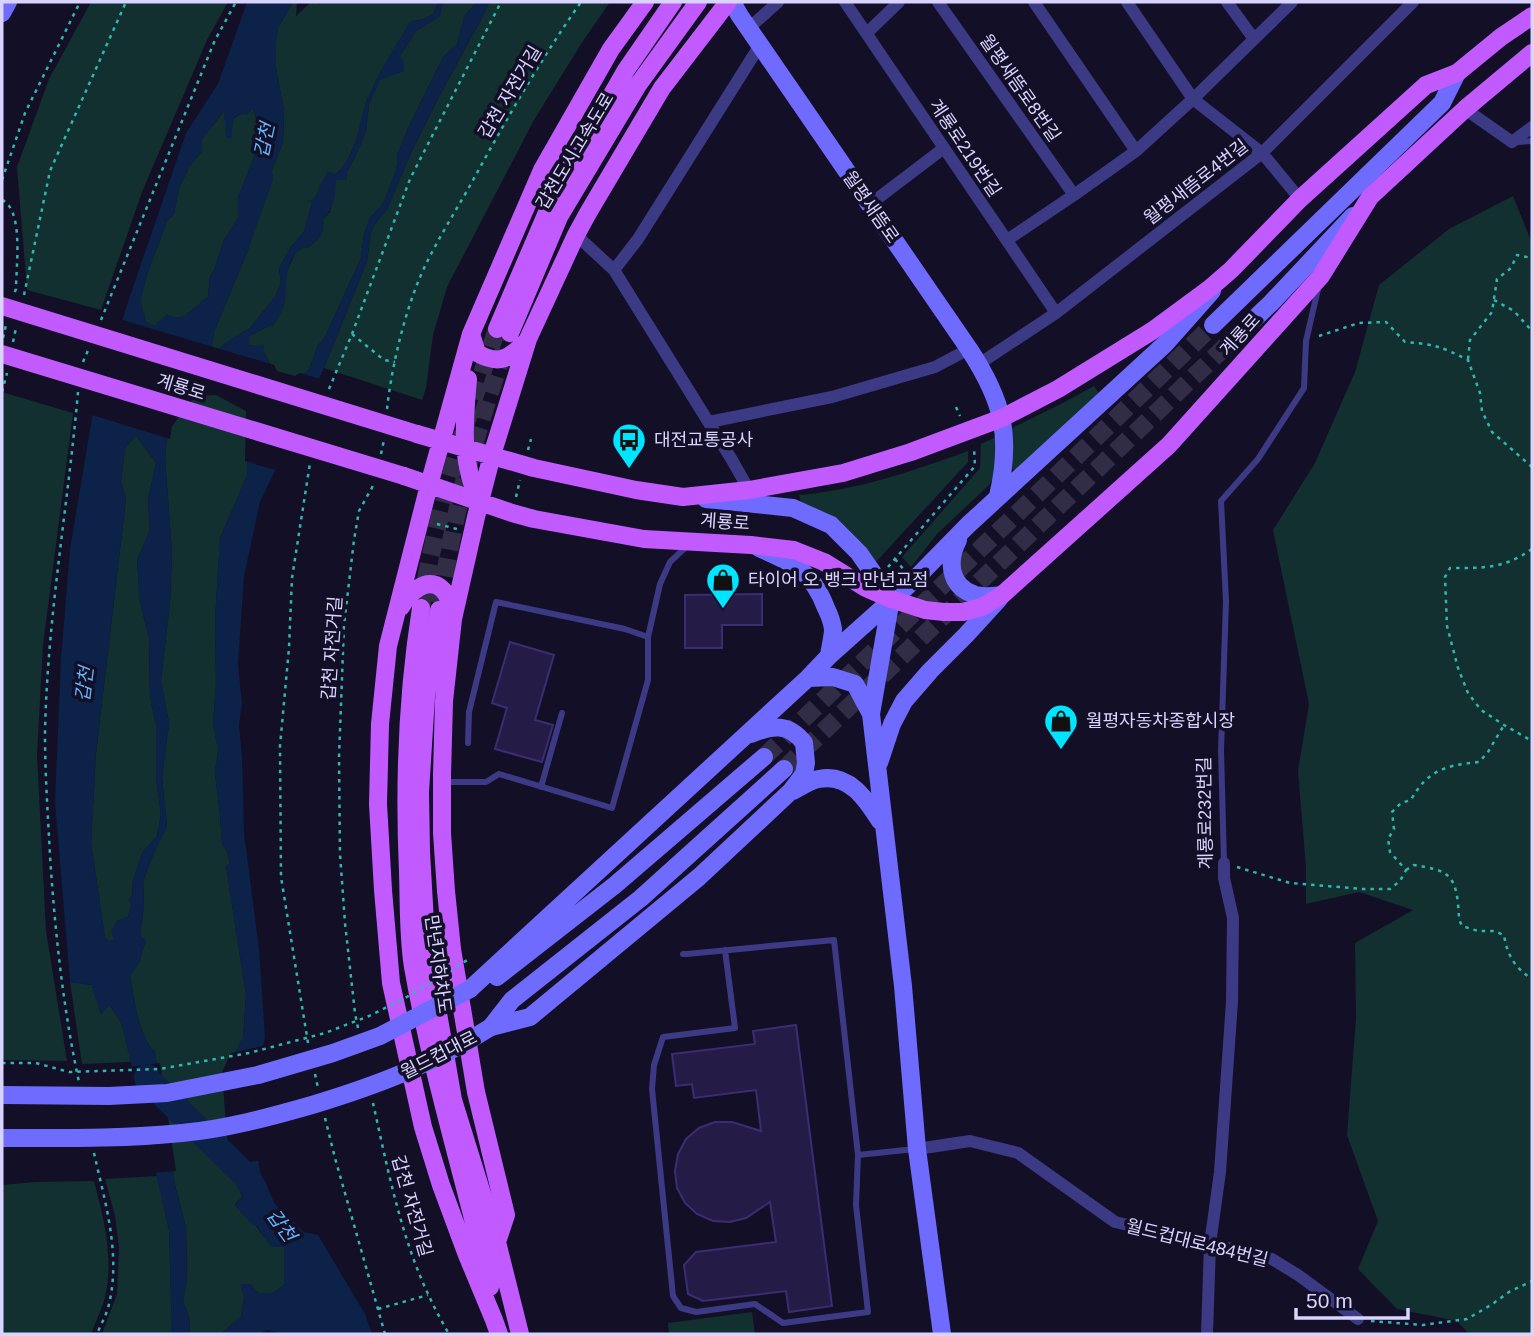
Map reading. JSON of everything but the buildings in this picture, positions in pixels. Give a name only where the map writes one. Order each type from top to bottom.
[{"type":"main road","points":[[497,1327],[441,1185],[423,1127],[391,983],[378,804],[380,724],[388,646],[471,334],[542,170],[611,49],[645,2]]},
{"type":"main road","name":"갑천도시고속도로","points":[[673,2],[626,70],[554,196],[503,331],[559,217],[638,85],[698,2]]},
{"type":"main road","points":[[520,1334],[497,1242],[506,1215],[476,1092],[452,949],[442,833],[444,701],[438,612],[472,532],[528,339],[576,235],[662,88],[730,2]]},
{"type":"main road","points":[[1457,73],[1532,16]]},
{"type":"main road","points":[[1370,197],[1465,108],[1532,53]]},
{"type":"main road","name":"계룡로","points":[[8,307],[524,465],[636,490],[683,497],[749,490],[843,473],[911,453],[1002,418],[1058,389],[1152,331],[1209,289],[1300,199],[1426,85],[1457,73]]},
{"type":"main road","name":"계룡로","points":[[8,355],[404,476],[534,519],[644,539],[794,550],[824,562],[866,588],[891,599],[925,610],[963,612],[982,607],[1168,445],[1321,276],[1370,197]]},
{"type":"main road","points":[[471,334],[477,353],[494,360],[513,354],[528,339]]},
{"type":"main road","points":[[471,334],[464,450],[471,482],[480,502]]},
{"type":"main road","points":[[396,617],[407,597],[415,589],[432,584],[443,589],[449,601],[438,612]]},
{"type":"main road","name":"만년지하차도","points":[[438,612],[426,697],[420,792],[425,922],[453,1100],[497,1242]]},
{"type":"main road","name":"만년지하차도","points":[[438,612],[410,684],[406,783],[413,965],[442,1104],[490,1286],[497,1327]]},
{"type":"street","points":[[2,13],[8,2]]},
{"type":"street","name":"월평새뜸로","points":[[730,2],[969,349],[993,389],[1002,418],[1005,456],[998,496]]},
{"type":"street","points":[[749,28],[778,2]]},
{"type":"street","name":"계룡로219번길","points":[[845,2],[1056,313]]},
{"type":"street","points":[[867,33],[899,2]]},
{"type":"street","name":"월평새뜸로8번길","points":[[938,2],[1074,195]]},
{"type":"street","points":[[1034,2],[1136,151]]},
{"type":"street","points":[[1127,2],[1193,99],[1262,153],[1300,199]]},
{"type":"street","points":[[1227,2],[1254,39]]},
{"type":"street","points":[[1006,240],[1136,151],[1292,2]]},
{"type":"street","name":"월평새뜸로4번길","points":[[979,364],[1056,313],[1262,153],[1413,2]]},
{"type":"street","points":[[614,270],[638,239],[760,46]]},
{"type":"street","points":[[1213,325],[1441,103],[1457,73]]},
{"type":"street","points":[[1465,108],[1512,142],[1532,127]]},
{"type":"street","points":[[869,205],[944,148]]},
{"type":"street","points":[[1231,341],[1327,245],[1370,197]]},
{"type":"street","points":[[576,235],[614,270],[749,490]]},
{"type":"street","points":[[470,989],[745,737],[829,656],[914,580],[998,496],[1165,344],[1231,270]]},
{"type":"street","points":[[709,422],[832,397],[935,367],[969,349]]},
{"type":"street","points":[[683,497],[793,508],[831,525],[859,553],[891,599],[871,714],[903,986],[917,1149],[943,1334]]},
{"type":"street","points":[[968,525],[952,553],[953,574],[965,590],[972,594],[995,596]]},
{"type":"street","points":[[751,545],[788,560],[809,576],[823,600],[833,630],[829,656]]},
{"type":"street","points":[[877,770],[892,724],[904,701],[929,671],[966,635],[995,596]]},
{"type":"street","points":[[808,678],[833,677],[855,684],[871,714]]},
{"type":"street","points":[[491,1027],[530,1017],[699,877],[791,792],[804,774],[806,763],[804,743],[799,736],[782,727],[761,730],[745,737]]},
{"type":"street","points":[[2,1095],[109,1096],[167,1093],[258,1075],[333,1053],[380,1035],[501,975],[615,885],[764,757]]},
{"type":"street","name":"월드컵대로","points":[[2,1138],[125,1137],[184,1133],[269,1118],[395,1077],[459,1047],[491,1027],[512,1000],[641,898],[784,769]]},
{"type":"street","points":[[791,792],[817,779],[834,778],[852,785],[867,800],[884,827]]},
{"type":"street","name":"계룡로232번길","points":[[1207,1334],[1210,1244],[1220,1172],[1232,1002],[1233,918],[1224,878],[1224,863]]},
{"type":"street","name":"월드컵대로484번길","points":[[917,1149],[970,1141],[1018,1153],[1115,1222],[1272,1259],[1358,1319]]},
{"type":"lane","points":[[1512,142],[1532,141]]},
{"type":"lane","name":"계룡로232번길","points":[[1224,863],[1221,750],[1226,601],[1222,501],[1258,459],[1304,388],[1306,341],[1321,276]]},
{"type":"lane","points":[[442,782],[486,782],[499,774],[612,808],[648,680],[648,637],[660,584],[670,562],[692,541]]},
{"type":"lane","points":[[468,743],[469,712],[496,602],[625,629],[648,637]]},
{"type":"lane","points":[[541,787],[562,713]]},
{"type":"lane","points":[[683,954],[725,950],[834,940],[858,1155],[856,1205],[868,1312],[783,1323],[755,1304],[695,1312],[681,1308],[673,1296],[652,1089],[654,1065],[663,1037],[734,1028],[725,950]]},
{"type":"lane","points":[[858,1155],[917,1149]]},
{"type":"path","points":[[2,180],[25,113],[80,2]]},
{"type":"path","points":[[24,294],[50,171],[126,2]]},
{"type":"path","points":[[98,325],[215,40],[236,2]]},
{"type":"path","points":[[328,391],[410,179],[501,2]]},
{"type":"path","name":"갑천 자전거길","points":[[387,415],[395,362],[415,288],[428,259],[557,35],[581,2]]},
{"type":"path","points":[[2,200],[8,203],[13,213],[17,232],[16,289],[8,307],[2,340]]},
{"type":"path","points":[[1532,258],[1517,255],[1511,268],[1497,279],[1492,312],[1470,340],[1468,360],[1480,393],[1482,411],[1492,432],[1532,467]]},
{"type":"path","points":[[1494,300],[1514,311],[1532,331]]},
{"type":"path","points":[[2,392],[8,355],[18,321]]},
{"type":"path","points":[[1306,341],[1359,323],[1386,322],[1405,342],[1443,347],[1468,360]]},
{"type":"path","points":[[352,334],[384,360],[395,362]]},
{"type":"path","points":[[79,370],[89,348]]},
{"type":"path","points":[[78,384],[52,624],[45,734],[54,918],[79,1081]]},
{"type":"path","points":[[956,407],[961,417]]},
{"type":"path","points":[[381,453],[385,429]]},
{"type":"path","points":[[512,513],[531,439]]},
{"type":"path","points":[[888,567],[975,466],[974,448]]},
{"type":"path","points":[[309,1047],[281,877],[280,746],[292,579],[312,455]]},
{"type":"path","name":"갑천 자전거길","points":[[360,1039],[342,882],[339,757],[344,625],[354,540],[359,511],[374,487],[376,476]]},
{"type":"path","points":[[421,520],[472,532]]},
{"type":"path","points":[[1532,549],[1519,558],[1487,568],[1450,568],[1445,577],[1447,626],[1468,693],[1481,710],[1532,741]]},
{"type":"path","points":[[895,559],[908,574]]},
{"type":"path","points":[[1406,870],[1390,852],[1388,839],[1394,829],[1392,812],[1401,803],[1411,800],[1416,790],[1435,771],[1454,764],[1479,762],[1504,725]]},
{"type":"path","points":[[1224,863],[1290,883],[1363,889],[1391,889],[1414,864],[1430,868],[1450,877],[1456,886],[1458,917],[1462,926],[1504,935],[1506,949],[1517,968],[1532,979]]},
{"type":"path","points":[[2,1063],[36,1063],[69,1072],[160,1069],[249,1054],[325,1033],[369,1016],[405,998],[469,959]]},
{"type":"path","points":[[315,1073],[321,1099]]},
{"type":"path","name":"갑천 자전거길","points":[[371,1092],[405,1234],[428,1295],[449,1334]]},
{"type":"path","points":[[324,1112],[384,1334]]},
{"type":"path","points":[[93,1147],[113,1246],[109,1305],[97,1334]]},
{"type":"path","points":[[1358,1319],[1423,1325],[1468,1319],[1532,1281]]},
{"type":"path","points":[[378,1309],[428,1295]]},
{"type":"green space","points":[[91,2],[228,2],[207,40],[142,192],[101,310],[27,290],[17,167],[49,79]]},
{"type":"green space","points":[[293,2],[297,2],[296,16],[311,2],[318,2],[319,5],[320,2],[438,2],[434,13],[424,19],[410,22],[366,102],[359,135],[345,165],[335,175],[329,172],[312,203],[304,232],[290,248],[279,269],[281,282],[275,297],[250,328],[210,355],[214,332],[248,250],[283,142],[284,111],[276,68],[276,41],[278,28]]},
{"type":"green space","points":[[443,2],[477,2],[465,15],[457,44],[443,57],[409,126],[397,156],[391,184],[382,205],[370,218],[364,233],[361,258],[324,339],[318,345],[309,370],[296,380],[274,374],[263,351],[249,345],[249,336],[271,325],[285,300],[287,271],[296,252],[303,247],[307,248],[320,236],[323,219],[330,212],[336,179],[347,172],[366,131],[369,104],[380,79],[404,71],[400,56],[416,31],[439,17]]},
{"type":"green space","points":[[489,2],[610,2],[534,120],[447,287],[433,335],[422,400],[324,368],[367,261],[374,225],[387,209],[411,153]]},
{"type":"green space","points":[[253,108],[258,126],[256,152],[238,198],[238,218],[224,240],[210,276],[208,297],[186,315],[172,317],[154,326],[146,322],[140,300],[167,221],[174,214],[179,188],[189,167],[202,151],[202,139],[225,110],[226,122]]},
{"type":"green space","points":[[1513,196],[1532,243],[1532,1334],[1469,1334],[1457,1321],[1397,1309],[1358,1269],[1378,1221],[1347,1135],[1356,1018],[1355,943],[1413,910],[1359,892],[1306,904],[1306,867],[1298,771],[1309,704],[1273,530],[1315,463],[1355,372],[1379,285],[1449,229]]},
{"type":"green space","points":[[1094,386],[1099,393],[1017,470],[1009,469],[1009,432],[1012,428]]},
{"type":"green space","points":[[2,392],[73,413],[43,645],[37,755],[46,931],[67,1061],[2,1060]]},
{"type":"green space","points":[[217,392],[250,409],[247,476],[220,538],[215,621],[216,684],[213,724],[218,749],[215,773],[222,844],[230,864],[226,866],[246,995],[243,1038],[225,1072],[238,1185],[242,1197],[235,1204],[271,1246],[284,1247],[284,1285],[273,1293],[258,1293],[250,1284],[244,1297],[241,1316],[221,1334],[190,1334],[189,1316],[183,1302],[187,1278],[186,1228],[175,1185],[155,1052],[141,1027],[130,976],[140,961],[146,942],[140,934],[144,906],[143,881],[167,826],[162,778],[169,723],[161,680],[170,603],[172,553],[165,458],[168,425],[194,393]]},
{"type":"green space","points":[[136,435],[156,463],[148,500],[150,530],[137,560],[140,602],[149,638],[150,697],[156,725],[156,778],[161,814],[157,836],[142,853],[133,880],[128,917],[117,921],[112,930],[115,940],[109,941],[105,938],[91,843],[96,753],[126,499],[121,482],[125,448]]},
{"type":"green space","points":[[994,438],[1000,440],[994,477],[989,485],[937,534],[911,567],[902,557],[980,468],[981,444]]},
{"type":"green space","points":[[968,451],[968,462],[874,564],[833,517],[801,503],[799,495],[864,484]]},
{"type":"green space","points":[[70,982],[92,985],[101,1014],[109,1004],[122,1024],[131,1062],[82,1064]]},
{"type":"green space","points":[[157,1176],[169,1230],[172,1334],[102,1334],[117,1294],[119,1248],[115,1216],[105,1179]]},
{"type":"green space","points":[[94,1181],[108,1250],[108,1279],[105,1298],[91,1334],[2,1334],[2,1185]]},
{"type":"green space","points":[[752,1312],[755,1334],[669,1334],[668,1323]]},
{"type":"water","points":[[247,2],[293,2],[278,28],[276,41],[276,68],[284,111],[283,142],[272,170],[273,180],[248,250],[214,332],[211,354],[250,328],[275,297],[281,282],[279,269],[290,248],[304,232],[312,203],[308,202],[316,197],[328,171],[335,175],[349,157],[363,110],[387,60],[410,22],[424,19],[434,13],[438,2],[443,2],[439,17],[416,31],[400,56],[404,61],[404,71],[380,80],[369,104],[366,131],[347,172],[347,180],[336,180],[334,201],[323,219],[320,236],[307,248],[303,247],[289,265],[285,301],[278,318],[272,327],[270,325],[249,336],[249,345],[264,344],[264,351],[274,374],[296,380],[309,370],[318,345],[324,339],[361,258],[364,233],[370,218],[382,205],[409,126],[443,57],[457,44],[465,15],[477,2],[489,2],[411,153],[387,209],[374,225],[367,261],[324,368],[260,502],[244,576],[238,664],[242,703],[239,725],[244,833],[259,949],[265,1037],[250,1108],[260,1172],[275,1204],[304,1232],[318,1235],[365,1314],[372,1334],[278,1334],[267,1330],[259,1334],[221,1334],[241,1316],[244,1297],[240,1284],[250,1284],[258,1293],[273,1293],[284,1285],[284,1247],[271,1247],[257,1226],[251,1224],[235,1205],[242,1197],[233,1172],[225,1072],[243,1038],[246,995],[226,866],[230,863],[222,844],[215,773],[218,749],[213,724],[220,538],[247,476],[250,409],[217,392],[193,393],[168,425],[165,458],[172,553],[170,603],[161,680],[169,723],[162,778],[167,827],[143,881],[144,906],[140,934],[146,942],[140,961],[130,976],[144,1037],[155,1052],[175,1185],[186,1228],[187,1278],[183,1302],[189,1316],[190,1334],[172,1334],[169,1230],[122,1024],[110,1005],[101,1014],[92,985],[70,982],[55,802],[61,659],[70,549],[94,406],[186,133],[218,84]],"holes":[[[253,108],[258,126],[256,152],[238,198],[238,218],[224,240],[210,276],[208,297],[184,316],[173,317],[167,314],[154,326],[146,322],[140,300],[167,221],[174,214],[179,188],[189,167],[202,151],[202,139],[224,111],[226,137],[231,139],[234,117],[247,115]],[[136,435],[156,463],[148,500],[150,530],[137,560],[140,602],[149,638],[150,697],[156,725],[156,778],[161,814],[157,836],[142,853],[133,880],[132,895],[128,900],[131,905],[128,917],[117,921],[111,931],[115,940],[109,941],[105,938],[91,843],[96,753],[126,498],[121,482],[125,448]]]},
{"type":"pier","points":[[119,319],[274,365],[277,371],[295,376],[300,373],[323,380],[279,471],[245,461],[246,411],[216,395],[195,396],[172,426],[170,439],[89,414]]},
{"type":"pier","points":[[267,1045],[253,1108],[262,1160],[229,1165],[222,1072],[231,1053]]},
{"type":"pier","points":[[160,1063],[176,1171],[152,1173],[128,1067]]},
{"type":"waterway","name":"갑천","points":[[147,1077],[245,1175],[255,1190]]},
{"type":"tunnel","points":[[764,757],[1213,325]]},
{"type":"tunnel","points":[[421,608],[443,502],[497,329]]},
{"type":"tunnel","points":[[440,603],[464,482],[510,333]]},
{"type":"tunnel","points":[[784,769],[1231,341]]},
{"type":"place","name":"대전교통공사","points":[[629,470]]},
{"type":"place","name":"타이어 오 뱅크 만년교점","points":[[723,610]]},
{"type":"place","name":"월평자동차종합시장","points":[[1061,751]]}]
